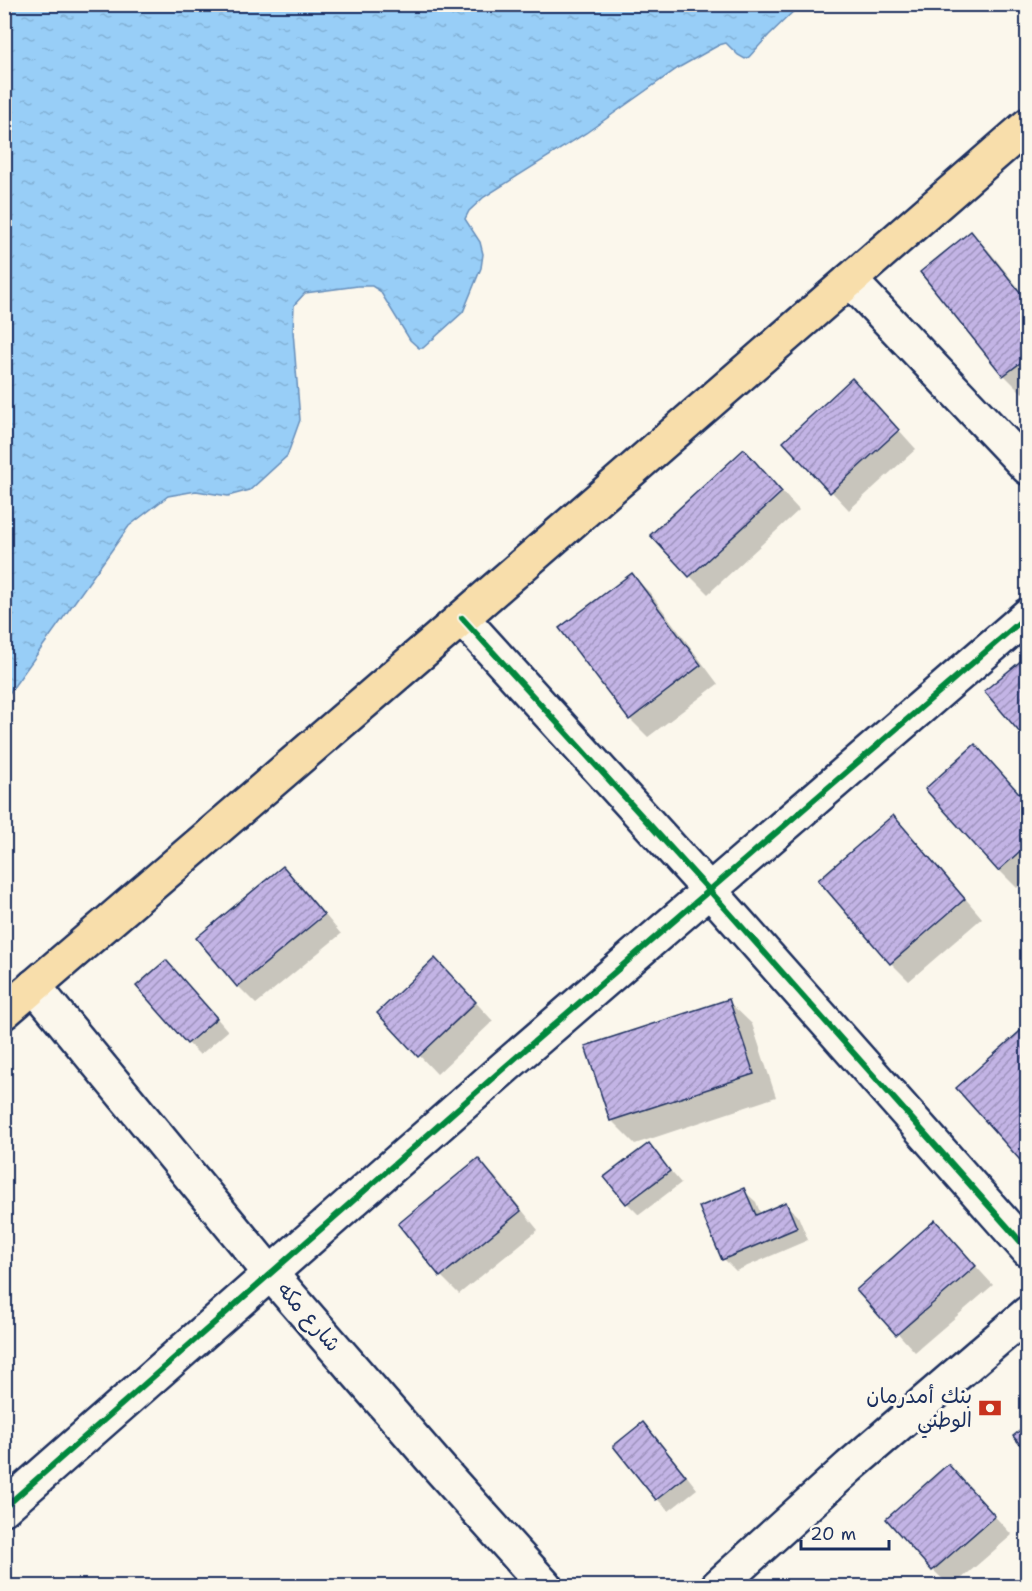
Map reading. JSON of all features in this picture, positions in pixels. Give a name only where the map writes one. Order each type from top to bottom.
[{"type":"main road","points":[[4,1012],[462,618],[1028,125]]},
{"type":"street","points":[[850,280],[1028,468]]},
{"type":"street","points":[[4,1508],[270,1273],[1028,615]]},
{"type":"street","points":[[462,618],[710,891],[1028,1250]]},
{"type":"street","name":"شارع مكه","points":[[34,986],[270,1273],[545,1587]]},
{"type":"street","points":[[718,1587],[849,1467],[1028,1313]]},
{"type":"water","points":[[5,4],[800,5],[749,57],[745,59],[738,55],[726,43],[719,45],[678,68],[586,133],[484,197],[469,211],[465,219],[480,242],[483,254],[481,268],[463,312],[423,348],[419,348],[410,340],[380,291],[372,286],[305,293],[294,305],[293,331],[300,420],[287,456],[250,490],[228,496],[196,491],[168,496],[129,526],[5,699]]},
{"type":"building","points":[[971,231],[1028,302],[1028,357],[1003,376],[920,272]]},
{"type":"building","points":[[852,378],[899,430],[830,493],[783,442]]},
{"type":"building","points":[[744,449],[782,492],[689,577],[650,535]]},
{"type":"building","points":[[632,573],[701,665],[629,720],[559,628]]},
{"type":"building","points":[[1028,655],[1028,741],[1027,741],[984,691]]},
{"type":"building","points":[[975,744],[1028,803],[1028,844],[998,871],[925,789]]},
{"type":"building","points":[[893,815],[965,899],[890,964],[818,880]]},
{"type":"building","points":[[283,866],[324,915],[237,987],[196,938]]},
{"type":"building","points":[[435,958],[476,1002],[418,1057],[377,1013]]},
{"type":"building","points":[[166,960],[217,1018],[187,1044],[136,986]]},
{"type":"building","points":[[729,999],[754,1074],[610,1121],[585,1046]]},
{"type":"building","points":[[1028,1024],[1028,1169],[956,1088]]},
{"type":"building","points":[[649,1143],[670,1171],[626,1204],[604,1177]]},
{"type":"building","points":[[478,1158],[521,1211],[440,1277],[398,1224]]},
{"type":"building","points":[[744,1188],[756,1215],[786,1202],[797,1228],[722,1260],[699,1207]]},
{"type":"building","points":[[935,1220],[976,1266],[896,1335],[856,1290]]},
{"type":"building","points":[[643,1422],[686,1476],[656,1500],[613,1446]]},
{"type":"building","points":[[1028,1424],[1028,1454],[1013,1436]]},
{"type":"building","points":[[948,1464],[995,1516],[932,1571],[886,1519]]},
{"type":"cycle path","points":[[4,1508],[505,1067],[1028,615]]},
{"type":"cycle path","points":[[462,618],[710,891],[1028,1250]]},
{"type":"place","name":"بنك أمدرمان الوطني","points":[[990,1408]]}]
